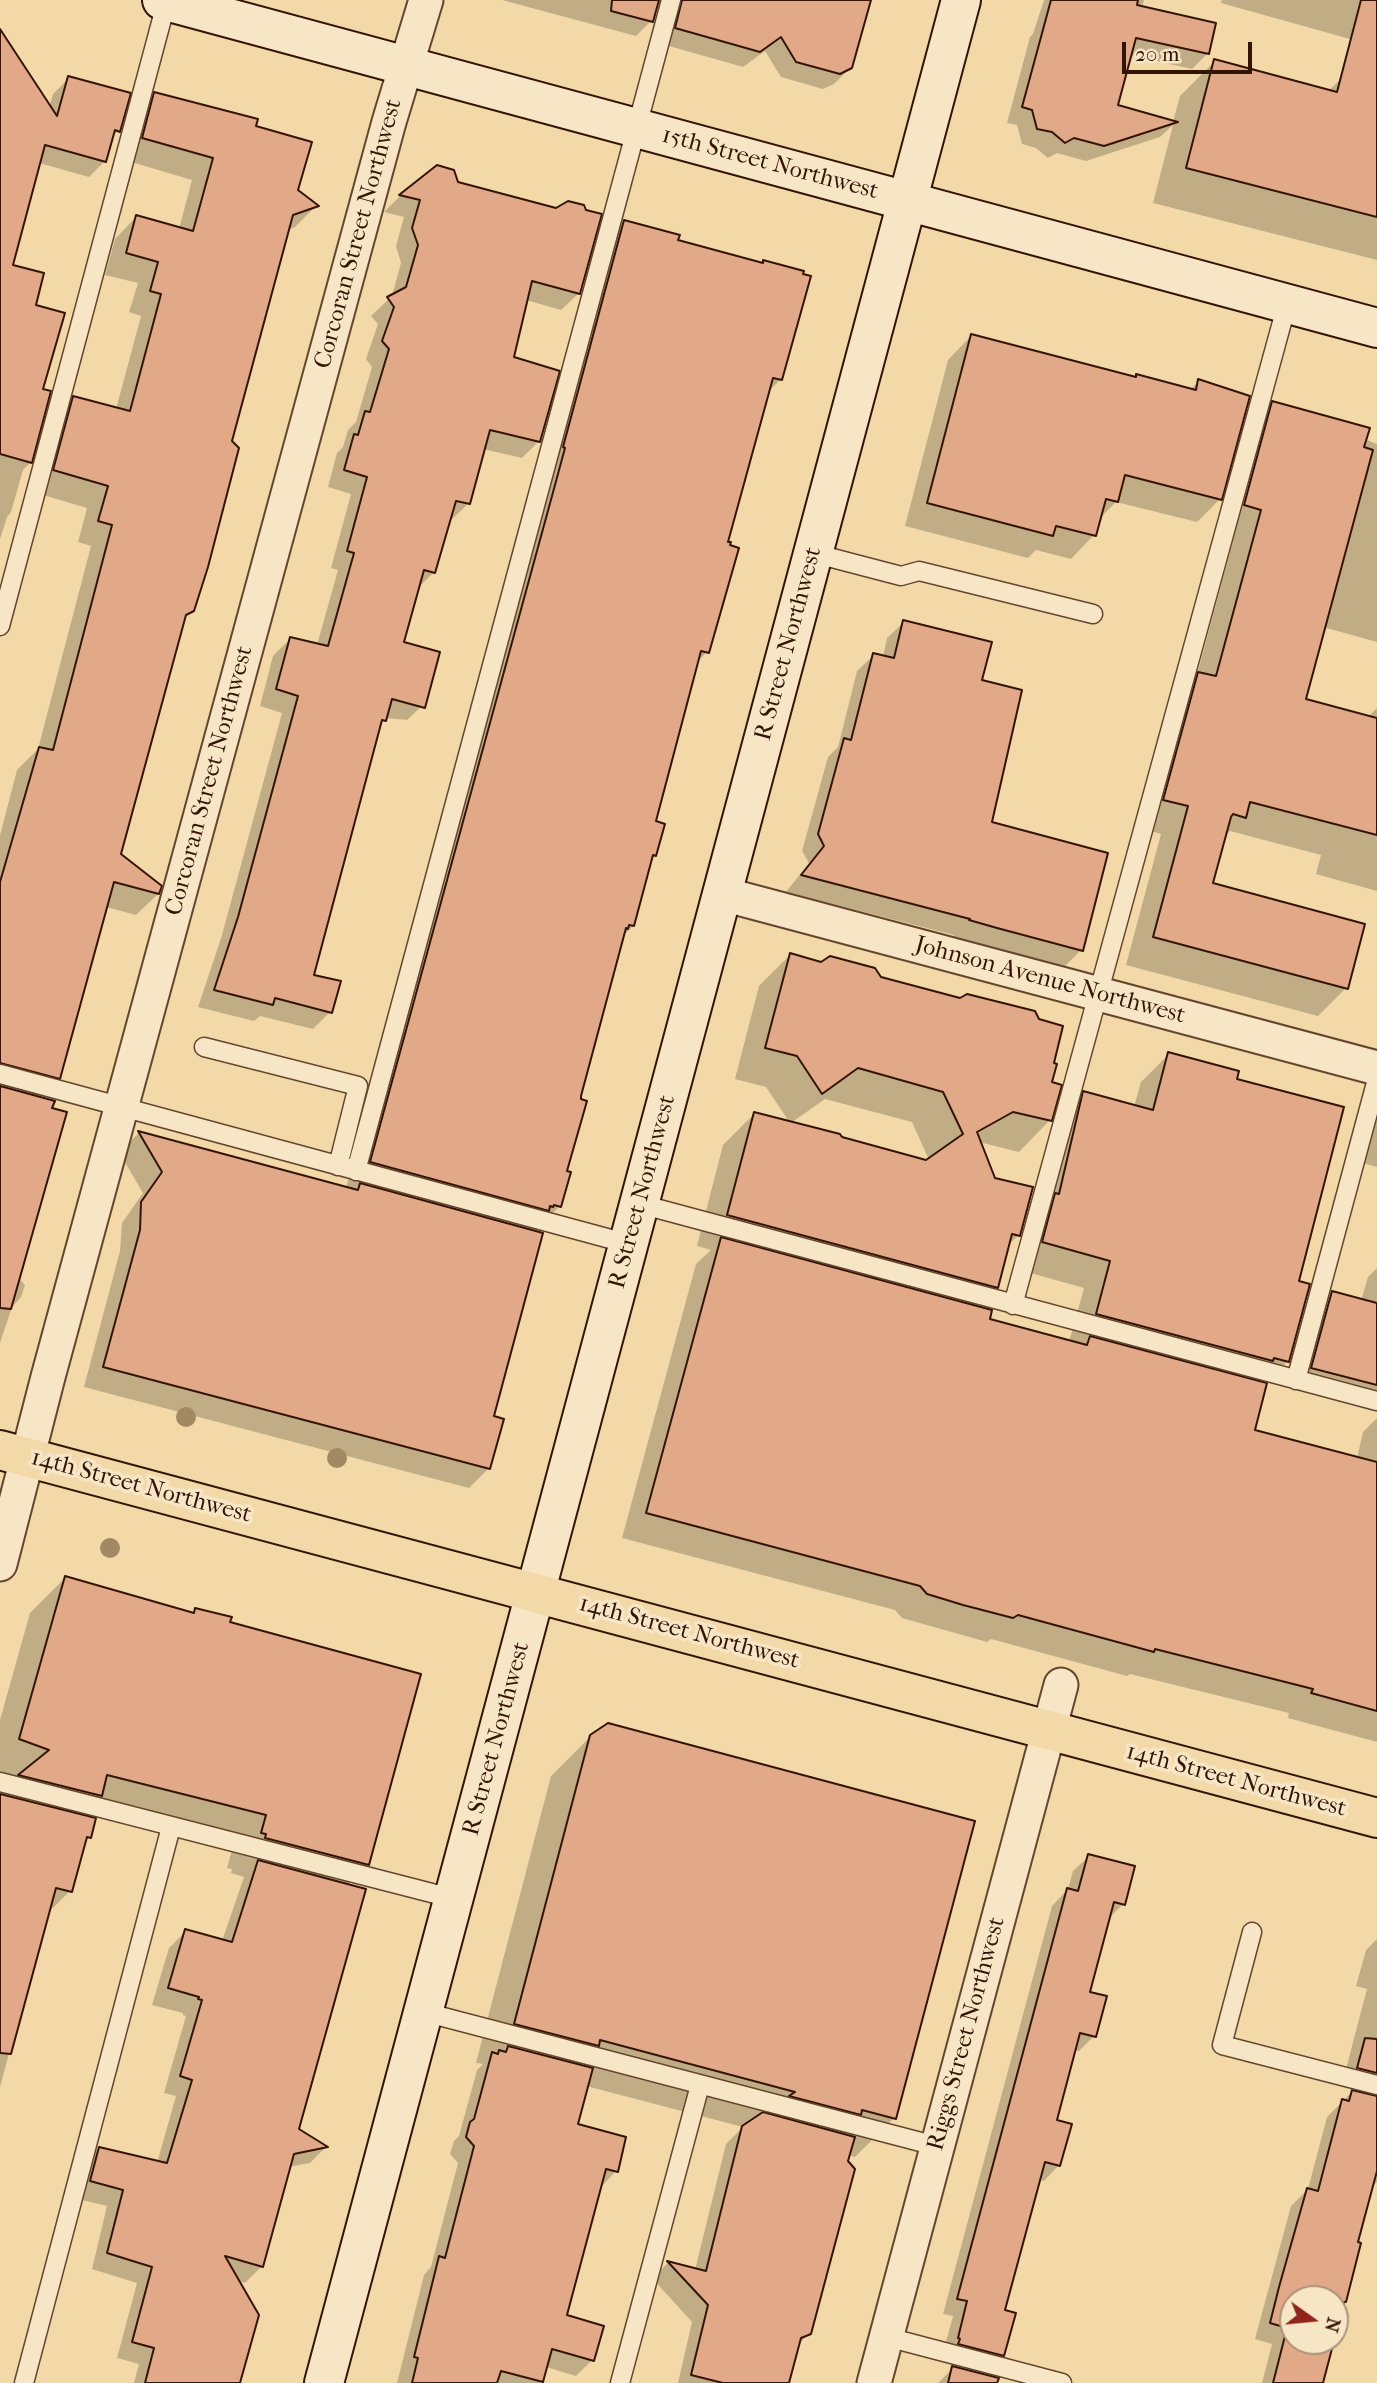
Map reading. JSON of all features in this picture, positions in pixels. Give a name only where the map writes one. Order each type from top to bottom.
[{"type":"main road","name":"15th Street Northwest","points":[[165,0],[1377,328]]},
{"type":"main road","name":"R Street Northwest","points":[[324,2383],[961,0]]},
{"type":"main road","name":"14th Street Northwest","points":[[14,1453],[1377,1818]]},
{"type":"street","name":"Corcoran Street Northwest","points":[[0,1564],[14,1453],[121,1108],[382,148],[426,0]]},
{"type":"street","name":"Johnson Avenue Northwest","points":[[723,894],[1377,1068]]},
{"type":"street","name":"Riggs Street Northwest","points":[[874,2383],[1061,1685]]},
{"type":"lane","points":[[0,626],[165,0]]},
{"type":"lane","points":[[356,1171],[671,0]]},
{"type":"lane","points":[[1013,1305],[1287,304]]},
{"type":"lane","points":[[813,553],[901,576],[919,571],[1093,614]]},
{"type":"lane","points":[[204,1047],[358,1086],[338,1166]]},
{"type":"lane","points":[[0,1074],[629,1244]]},
{"type":"lane","points":[[1296,1380],[1377,1079]]},
{"type":"lane","points":[[640,1204],[1377,1401]]},
{"type":"lane","points":[[0,1782],[455,1899]]},
{"type":"lane","points":[[24,2383],[171,1827]]},
{"type":"lane","points":[[1252,1932],[1222,2045],[1377,2085]]},
{"type":"lane","points":[[424,2012],[936,2146]]},
{"type":"lane","points":[[620,2383],[700,2085]]},
{"type":"lane","points":[[887,2337],[1062,2383]]},
{"type":"building","points":[[612,0],[659,0],[653,22],[611,11]]},
{"type":"building","points":[[682,0],[871,0],[852,68],[840,74],[796,62],[781,37],[760,52],[675,28]]},
{"type":"building","points":[[1051,0],[1138,0],[1137,5],[1216,23],[1209,54],[1136,38],[1118,105],[1178,122],[1104,146],[1074,138],[1065,143],[1052,132],[1037,129],[1032,110],[1022,107]]},
{"type":"building","points":[[1361,0],[1377,0],[1377,217],[1186,168],[1214,59],[1337,92]]},
{"type":"building","points":[[0,29],[57,116],[68,76],[131,93],[120,132],[115,130],[106,162],[45,145],[13,265],[44,273],[36,305],[65,313],[43,389],[51,391],[32,463],[0,454]]},
{"type":"building","points":[[154,92],[258,119],[256,126],[312,142],[298,190],[319,206],[293,215],[232,441],[239,448],[208,567],[194,611],[186,615],[121,854],[162,886],[159,894],[114,882],[60,1079],[0,1063],[0,882],[39,747],[53,750],[112,525],[98,521],[108,486],[53,470],[73,396],[130,411],[161,294],[150,291],[158,262],[126,253],[136,215],[193,231],[213,158],[142,138]]},
{"type":"building","points":[[437,165],[454,170],[458,182],[556,208],[568,201],[602,214],[580,294],[532,281],[514,357],[560,371],[540,442],[490,430],[470,504],[456,501],[435,573],[424,570],[404,642],[440,652],[425,708],[392,699],[386,721],[382,720],[314,975],[341,981],[332,1013],[275,998],[273,1005],[214,990],[238,917],[298,696],[276,689],[290,637],[328,646],[354,553],[347,551],[367,477],[344,470],[354,434],[358,435],[365,411],[370,412],[389,349],[382,341],[394,307],[387,297],[406,287],[418,245],[412,228],[420,200],[399,195]]},
{"type":"building","points":[[624,220],[680,235],[678,240],[804,271],[803,274],[811,276],[782,380],[773,378],[728,542],[739,548],[709,653],[701,651],[656,821],[665,824],[656,856],[653,855],[634,926],[629,925],[628,929],[626,928],[581,1096],[581,1099],[587,1101],[567,1171],[571,1172],[561,1207],[550,1206],[549,1211],[370,1162],[565,448],[563,447]]},
{"type":"building","points":[[971,334],[1136,377],[1136,374],[1196,390],[1198,379],[1250,396],[1222,500],[1125,475],[1118,502],[1106,499],[1096,536],[1056,526],[1053,536],[927,503]]},
{"type":"building","points":[[1272,401],[1370,428],[1364,447],[1373,450],[1306,699],[1377,718],[1377,835],[1250,802],[1246,818],[1233,814],[1231,817],[1213,883],[1365,924],[1348,989],[1153,937],[1188,806],[1163,800],[1198,672],[1216,676],[1261,510],[1244,505]]},
{"type":"building","points":[[903,620],[992,642],[982,680],[1022,690],[992,822],[1108,853],[1083,951],[801,875],[824,846],[818,834],[844,738],[851,740],[873,653],[894,658]]},
{"type":"building","points":[[790,953],[821,962],[830,956],[875,968],[881,977],[960,998],[967,994],[1035,1011],[1039,1019],[1063,1026],[1052,1082],[1062,1085],[1052,1121],[1013,1112],[977,1132],[995,1178],[1033,1187],[1020,1236],[1012,1234],[998,1288],[727,1215],[754,1112],[926,1160],[963,1134],[943,1092],[858,1068],[822,1094],[797,1056],[765,1048]]},
{"type":"building","points":[[1168,1052],[1239,1071],[1237,1079],[1344,1107],[1299,1281],[1310,1284],[1289,1362],[1274,1358],[1273,1361],[1096,1314],[1110,1261],[1042,1242],[1055,1193],[1059,1194],[1083,1091],[1153,1110]]},
{"type":"building","points":[[0,1086],[55,1101],[52,1108],[67,1112],[11,1309],[0,1308]]},
{"type":"building","points":[[138,1131],[358,1190],[360,1183],[543,1233],[494,1416],[504,1419],[490,1469],[103,1367],[140,1230],[141,1202],[162,1172]]},
{"type":"building","points":[[721,1237],[992,1310],[990,1319],[1087,1345],[1090,1336],[1267,1383],[1255,1430],[1377,1462],[1377,1711],[1311,1693],[1313,1689],[1155,1649],[1154,1652],[1018,1615],[1013,1618],[963,1605],[927,1594],[920,1586],[646,1513]]},
{"type":"building","points":[[1332,1291],[1377,1303],[1377,1385],[1311,1368]]},
{"type":"building","points":[[65,1576],[194,1613],[195,1608],[232,1617],[230,1622],[421,1674],[369,1865],[265,1838],[266,1834],[261,1833],[266,1815],[107,1775],[102,1796],[18,1775],[49,1750],[19,1739]]},
{"type":"building","points":[[608,1723],[975,1821],[896,2119],[862,2110],[861,2115],[789,2096],[795,2092],[600,2040],[599,2046],[514,2024],[590,1735]]},
{"type":"building","points":[[0,1794],[96,1818],[91,1838],[87,1837],[72,1892],[56,1888],[11,2054],[0,2053]]},
{"type":"building","points":[[1088,1854],[1135,1866],[1125,1905],[1114,1902],[1090,1992],[1107,1996],[1096,2037],[1080,2033],[1057,2120],[1072,2124],[1060,2166],[1045,2162],[1005,2310],[1016,2313],[1004,2356],[958,2344],[967,2301],[957,2299],[1067,1888],[1078,1891]]},
{"type":"building","points":[[258,1860],[366,1889],[299,2129],[328,2147],[294,2154],[263,2267],[225,2256],[259,2315],[240,2383],[145,2383],[154,2348],[132,2342],[152,2267],[107,2253],[123,2190],[90,2181],[99,2147],[167,2163],[192,2080],[180,2076],[202,2000],[168,1988],[185,1929],[232,1942]]},
{"type":"building","points":[[1365,2038],[1377,2039],[1377,2073],[1357,2068]]},
{"type":"building","points":[[508,2046],[593,2068],[578,2124],[626,2137],[618,2172],[606,2169],[567,2315],[604,2326],[594,2361],[552,2349],[543,2382],[501,2371],[497,2383],[412,2383],[418,2358],[414,2357],[439,2256],[445,2258],[474,2146],[466,2137],[470,2122],[474,2119],[492,2052],[506,2052]]},
{"type":"building","points":[[1352,2090],[1377,2096],[1377,2171],[1358,2242],[1361,2243],[1349,2290],[1349,2285],[1280,2285],[1307,2188],[1318,2191],[1342,2099],[1349,2101]]},
{"type":"building","points":[[763,2112],[855,2137],[848,2161],[855,2169],[811,2334],[801,2338],[789,2383],[723,2383],[691,2375],[708,2305],[667,2261],[706,2271],[742,2126]]},
{"type":"building","points":[[1279,2287],[1279,2326],[1270,2323]]},
{"type":"building","points":[[1280,2355],[1330,2355],[1323,2383],[1273,2383]]},
{"type":"building","points":[[952,2366],[999,2378],[997,2383],[948,2383]]}]
